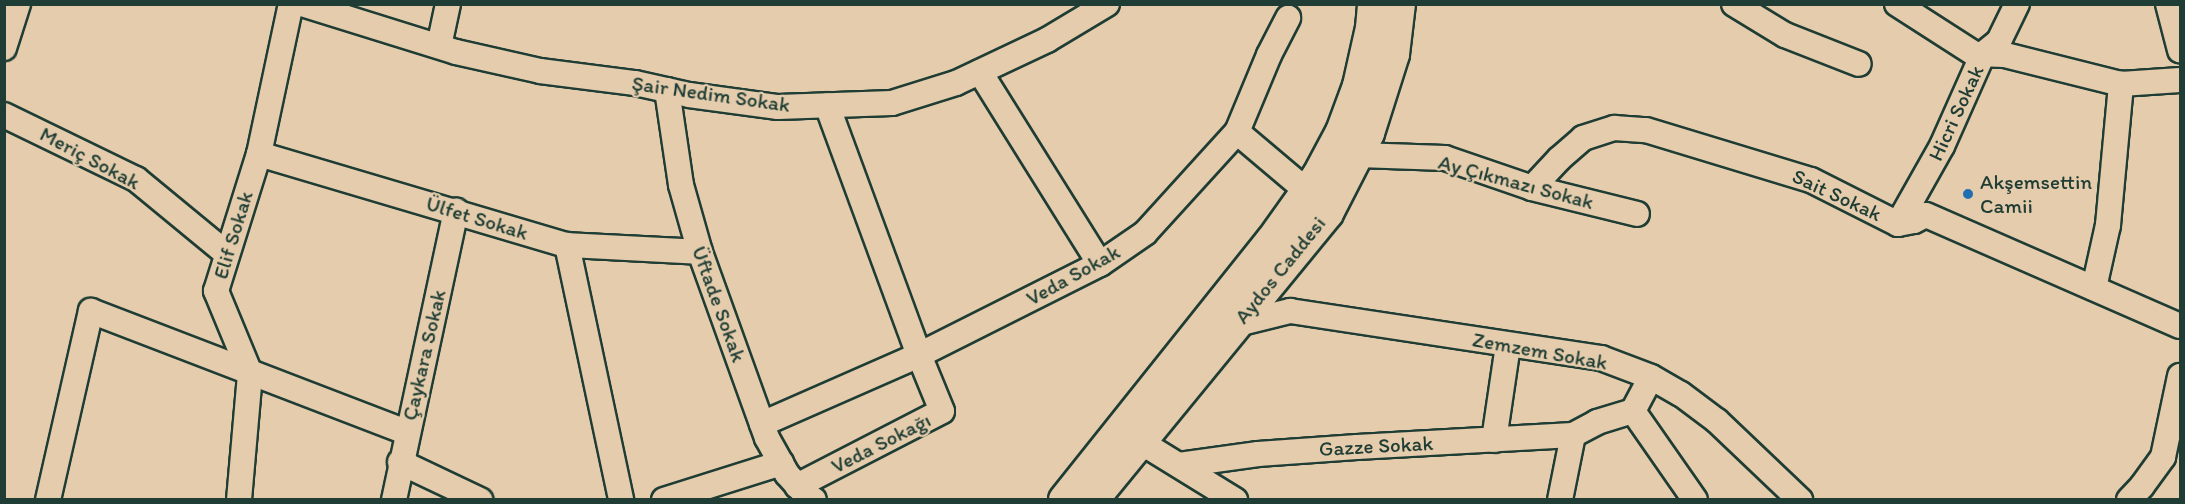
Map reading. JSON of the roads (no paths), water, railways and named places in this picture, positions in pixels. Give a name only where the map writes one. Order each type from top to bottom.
[{"type":"main road","name":"Aydos Caddesi","points":[[1065,500],[1308,192],[1331,155],[1350,111],[1368,52],[1374,4]]},
{"type":"main road","name":"Aydos Caddesi","points":[[1092,500],[1320,223],[1368,133],[1393,54],[1399,4]]},
{"type":"street","points":[[4,48],[18,4]]},
{"type":"street","name":"Elif Sokak","points":[[239,500],[250,373],[216,291],[259,154],[291,4]]},
{"type":"street","name":"Şair Nedim Sokak","points":[[302,4],[439,46],[540,71],[635,83],[778,107],[892,103],[956,83],[1047,40],[1107,4]]},
{"type":"street","points":[[439,46],[448,4]]},
{"type":"street","points":[[1734,4],[1785,35],[1859,64]]},
{"type":"street","points":[[1897,4],[1975,54],[2005,55],[2121,84],[2181,80]]},
{"type":"street","name":"Hicri Sokak","points":[[1898,224],[1942,146],[1983,54],[1999,41],[2017,4]]},
{"type":"street","points":[[2168,4],[2181,50]]},
{"type":"street","name":"Veda Sokak","points":[[762,423],[919,355],[1100,264],[1145,233],[1237,132],[1269,55],[1288,18]]},
{"type":"street","points":[[980,72],[1100,264]]},
{"type":"street","points":[[2094,288],[2108,225],[2121,84]]},
{"type":"street","name":"Üftade Sokak","points":[[667,90],[681,185],[700,252],[762,423],[781,463],[805,493]]},
{"type":"street","points":[[827,105],[919,355]]},
{"type":"street","name":"Meriç Sokak","points":[[4,115],[136,179],[227,254]]},
{"type":"street","name":"Sait Sokak","points":[[1532,188],[1559,159],[1583,138],[1614,128],[1646,130],[1811,180],[1898,224],[1914,221],[1926,215],[2181,326]]},
{"type":"street","points":[[1237,132],[1308,192]]},
{"type":"street","name":"Ülfet Sokak","points":[[259,154],[567,245],[700,252]]},
{"type":"street","name":"Ay Çıkmazı Sokak","points":[[1358,155],[1445,158],[1532,188],[1637,214]]},
{"type":"street","name":"Çaykara Sokak","points":[[394,500],[400,462],[456,211]]},
{"type":"street","points":[[567,245],[621,500]]},
{"type":"street","points":[[48,500],[91,311],[408,432]]},
{"type":"street","name":"Zemzem Sokak","points":[[1237,324],[1290,311],[1601,358],[1651,377],[1681,394],[1717,421],[1800,500]]},
{"type":"street","points":[[1494,440],[1508,345]]},
{"type":"street","name":"Veda Sokağı","points":[[805,493],[942,411],[919,355]]},
{"type":"street","points":[[2129,500],[2172,459],[2181,376]]},
{"type":"street","points":[[1560,500],[1573,435],[1597,422],[1633,411],[1651,377]]},
{"type":"street","points":[[1633,411],[1695,500]]},
{"type":"street","name":"Gazze Sokak","points":[[1179,465],[1258,454],[1573,435]]},
{"type":"street","points":[[1139,441],[1235,500]]},
{"type":"street","points":[[400,462],[480,500]]},
{"type":"street","points":[[664,500],[781,463]]},
{"type":"place","name":"Akşemsettin Camii","points":[[1968,194]]}]
